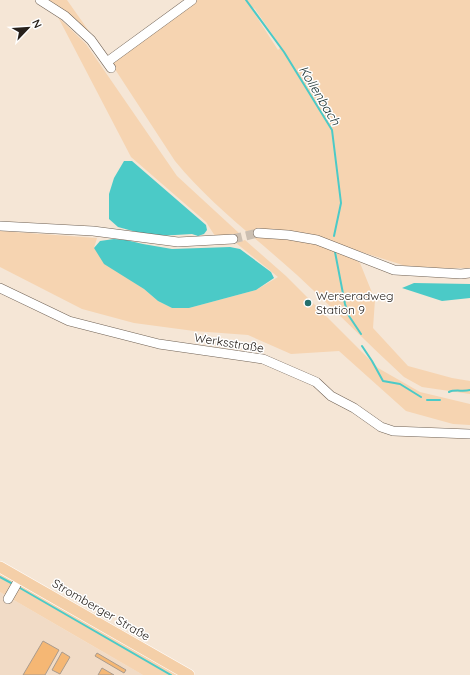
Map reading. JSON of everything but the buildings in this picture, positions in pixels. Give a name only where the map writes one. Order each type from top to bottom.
[{"type":"main road","name":"Stromberger Straße","points":[[0,567],[189,675]]},
{"type":"street","points":[[40,0],[65,16],[91,40],[109,65],[192,0]]},
{"type":"street","points":[[0,226],[93,232],[178,242],[233,239]]},
{"type":"street","points":[[258,233],[288,235],[317,240],[394,270],[461,274],[470,273]]},
{"type":"street","name":"Werksstraße","points":[[0,288],[77,323],[159,344],[263,359],[316,382],[332,396],[354,408],[381,427],[393,431],[470,434]]},
{"type":"street","points":[[8,599],[20,578]]},
{"type":"shaded area","points":[[46,0],[67,0],[93,37]]},
{"type":"shaded area","points":[[185,0],[470,0],[470,268],[412,268],[349,248],[346,254],[360,263],[375,300],[373,328],[408,366],[452,378],[470,381],[470,394],[422,387],[404,377],[297,275],[218,206],[175,161],[107,57]],"holes":[[[249,5],[255,9],[281,47],[278,50]]]},
{"type":"shaded area","points":[[58,17],[86,44],[177,176],[240,234],[215,236],[206,222],[131,157]]},
{"type":"shaded area","points":[[0,231],[97,238],[94,248],[158,301],[172,308],[189,308],[256,290],[278,277],[236,243],[245,240],[286,276],[378,368],[420,392],[470,404],[470,425],[453,424],[406,411],[339,351],[291,354],[248,335],[194,331],[134,323],[82,309],[0,267]]},
{"type":"shaded area","points":[[0,572],[179,675],[143,675],[0,592]]},
{"type":"shaded area","points":[[0,592],[84,641],[143,675],[0,675]]},
{"type":"water","points":[[124,161],[132,161],[206,225],[207,230],[204,234],[198,236],[192,234],[158,236],[118,227],[109,219],[109,194],[114,178]]},
{"type":"water","points":[[114,239],[172,249],[230,247],[240,249],[271,272],[274,278],[256,290],[189,308],[172,308],[158,301],[144,289],[104,264],[94,248],[100,241]]},
{"type":"water","points":[[414,283],[470,284],[470,298],[442,301],[402,288]]},
{"type":"waterway","name":"Kollenbach","points":[[246,0],[284,52],[332,130],[341,203],[334,236]]},
{"type":"waterway","name":"Kollenbach","points":[[335,252],[345,304],[349,316],[361,334]]},
{"type":"waterway","name":"Kollenbach","points":[[362,346],[383,381],[400,384],[421,397]]},
{"type":"waterway","name":"Kollenbach","points":[[449,392],[470,390]]},
{"type":"waterway","name":"Kollenbach","points":[[427,400],[440,400]]},
{"type":"waterway","points":[[0,577],[13,584]]},
{"type":"waterway","points":[[20,588],[171,675]]},
{"type":"tunnel","points":[[233,239],[258,233]]},
{"type":"place","name":"Werseradweg Station 9","points":[[308,303]]}]
